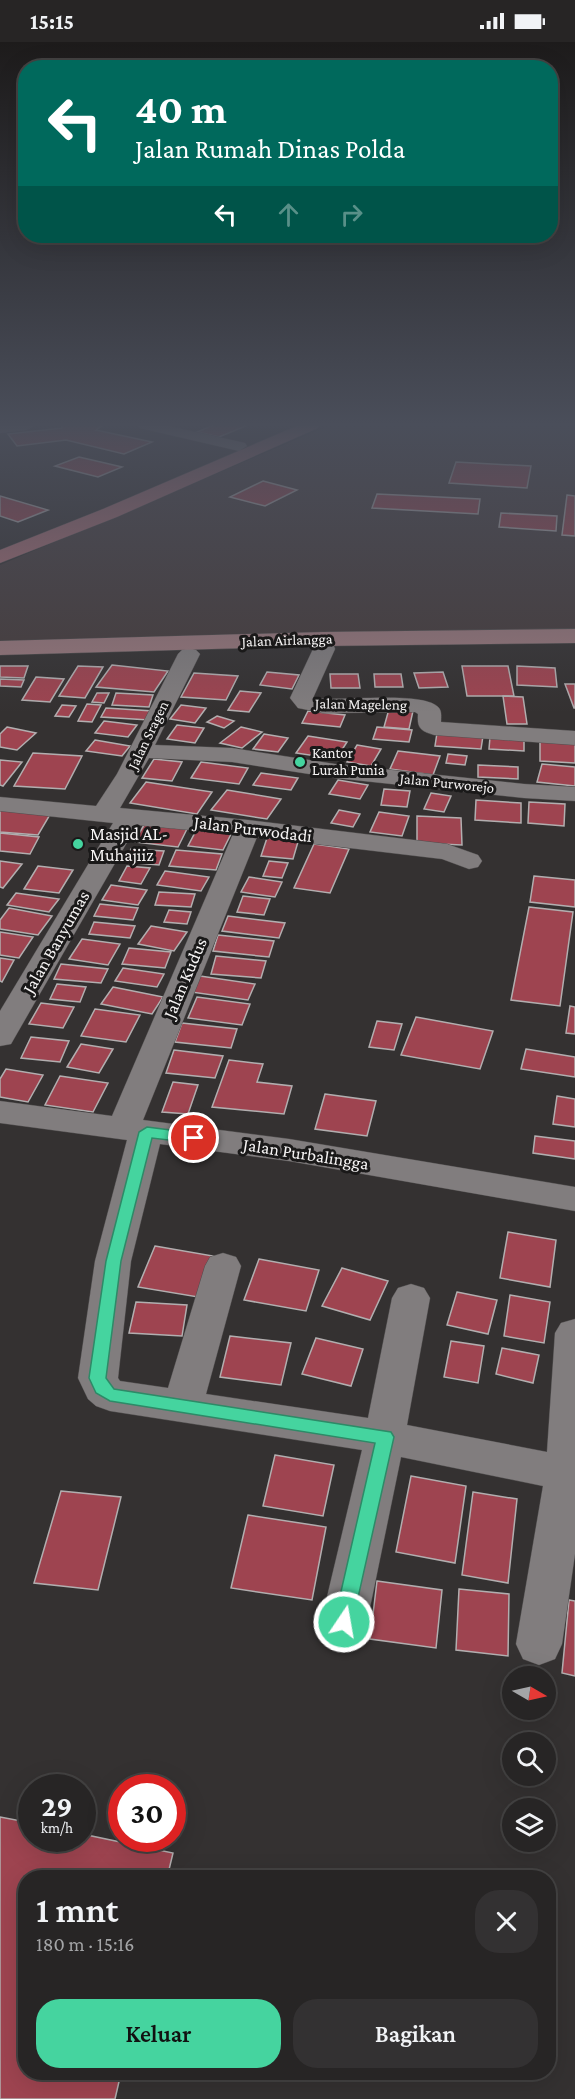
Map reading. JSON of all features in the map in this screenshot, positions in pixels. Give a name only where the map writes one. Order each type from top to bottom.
[{"type":"main road","points":[[0,544],[56,521]]},
{"type":"main road","points":[[0,557],[90,521]]},
{"type":"main road","name":"Jalan Airlangga","points":[[0,648],[324,644],[575,636]]},
{"type":"main road","name":"Jalan Airlangga","points":[[0,657],[189,654],[324,644],[575,646]]},
{"type":"street","name":"Jalan Mageleng","points":[[324,644],[301,698],[306,703],[323,706],[419,705],[430,711],[429,726],[434,729],[575,738]]},
{"type":"street","name":"Jalan Sragen","points":[[117,814],[129,774],[189,654]]},
{"type":"street","name":"Jalan Purworejo","points":[[140,751],[232,755],[335,771],[524,791],[575,794]]},
{"type":"street","name":"Jalan Purwodadi","points":[[0,804],[248,828],[447,852],[469,861]]},
{"type":"street","name":"Jalan Banyumas","points":[[0,1037],[117,814]]},
{"type":"street","name":"Jalan Kudus","points":[[248,828],[135,1130],[113,1261],[98,1378],[102,1388],[110,1395],[183,1404],[385,1437],[570,1474]]},
{"type":"street","name":"Jalan Purbalingga","points":[[0,1112],[289,1150],[575,1199]]},
{"type":"street","points":[[183,1404],[223,1266]]},
{"type":"street","points":[[344,1622],[385,1437],[411,1298]]},
{"type":"street","points":[[539,1644],[570,1474],[574,1333]]},
{"type":"shaded area","points":[[104,521],[575,521],[575,631],[0,643],[0,565]]},
{"type":"building","points":[[500,521],[557,521],[556,531],[499,527]]},
{"type":"building","points":[[564,521],[575,521],[575,536],[562,535]]},
{"type":"building","points":[[112,665],[168,671],[154,692],[96,687]]},
{"type":"building","points":[[0,666],[28,666],[24,678],[0,677]]},
{"type":"building","points":[[78,666],[103,667],[85,698],[59,696]]},
{"type":"building","points":[[462,666],[508,666],[514,696],[467,696]]},
{"type":"building","points":[[517,666],[555,668],[557,687],[517,685]]},
{"type":"building","points":[[267,672],[299,675],[292,689],[260,685]]},
{"type":"building","points":[[443,672],[448,687],[419,688],[414,673]]},
{"type":"building","points":[[194,673],[238,676],[226,700],[181,697]]},
{"type":"building","points":[[330,674],[358,674],[360,688],[331,688]]},
{"type":"building","points":[[374,674],[401,674],[403,687],[375,687]]},
{"type":"building","points":[[36,677],[64,679],[50,702],[22,700]]},
{"type":"building","points":[[0,679],[24,680],[21,687],[0,686]]},
{"type":"building","points":[[565,684],[575,684],[575,708],[574,708]]},
{"type":"building","points":[[240,691],[261,693],[249,712],[228,710]]},
{"type":"building","points":[[97,693],[109,693],[104,703],[92,702]]},
{"type":"building","points":[[116,693],[153,695],[149,707],[112,705]]},
{"type":"building","points":[[503,696],[523,697],[527,724],[507,724]]},
{"type":"building","points":[[87,704],[101,705],[92,722],[78,721]]},
{"type":"building","points":[[62,705],[76,706],[69,717],[55,716]]},
{"type":"building","points":[[181,705],[206,708],[195,723],[170,719]]},
{"type":"building","points":[[106,708],[153,711],[149,720],[101,717]]},
{"type":"building","points":[[389,709],[413,711],[409,729],[384,727]]},
{"type":"building","points":[[308,711],[345,715],[340,727],[302,723]]},
{"type":"building","points":[[217,716],[234,721],[224,728],[207,722]]},
{"type":"building","points":[[104,721],[137,725],[128,737],[95,733]]},
{"type":"building","points":[[177,725],[204,728],[195,743],[167,739]]},
{"type":"building","points":[[7,727],[36,733],[17,750],[0,747],[0,734]]},
{"type":"building","points":[[241,727],[262,732],[242,748],[220,743]]},
{"type":"building","points":[[377,727],[412,730],[409,742],[373,739]]},
{"type":"building","points":[[437,733],[483,736],[481,749],[435,746]]},
{"type":"building","points":[[264,734],[288,738],[278,752],[253,749]]},
{"type":"building","points":[[308,736],[347,742],[336,759],[296,753]]},
{"type":"building","points":[[490,737],[524,738],[524,751],[489,749]]},
{"type":"building","points":[[95,740],[130,746],[122,756],[86,751]]},
{"type":"building","points":[[540,741],[575,743],[575,763],[540,761]]},
{"type":"building","points":[[357,745],[381,749],[371,766],[347,762]]},
{"type":"building","points":[[398,751],[440,756],[433,775],[390,769]]},
{"type":"building","points":[[33,753],[82,756],[65,789],[14,786]]},
{"type":"building","points":[[448,754],[467,756],[465,765],[446,763]]},
{"type":"building","points":[[154,759],[182,762],[172,781],[142,778]]},
{"type":"building","points":[[0,760],[22,762],[3,786],[0,785]]},
{"type":"building","points":[[201,762],[248,768],[239,784],[191,778]]},
{"type":"building","points":[[542,764],[575,767],[575,786],[537,782]]},
{"type":"building","points":[[478,765],[518,767],[518,779],[478,777]]},
{"type":"building","points":[[261,773],[298,778],[291,790],[253,785]]},
{"type":"building","points":[[338,780],[368,785],[360,799],[329,794]]},
{"type":"building","points":[[146,782],[212,792],[197,814],[130,803]]},
{"type":"building","points":[[384,789],[410,791],[407,807],[381,805]]},
{"type":"building","points":[[227,790],[281,799],[267,819],[211,810]]},
{"type":"building","points":[[431,793],[451,796],[444,812],[424,809]]},
{"type":"building","points":[[476,800],[521,803],[521,823],[475,820]]},
{"type":"building","points":[[529,802],[565,804],[564,826],[528,823]]},
{"type":"building","points":[[0,809],[51,813],[38,835],[0,832]]},
{"type":"building","points":[[339,810],[360,814],[353,827],[331,823]]},
{"type":"building","points":[[379,812],[409,816],[402,836],[370,832]]},
{"type":"building","points":[[417,816],[461,818],[462,845],[417,843]]},
{"type":"building","points":[[144,825],[187,829],[178,847],[134,842]]},
{"type":"building","points":[[199,825],[233,830],[223,850],[188,846]]},
{"type":"building","points":[[269,832],[300,835],[293,859],[261,856]]},
{"type":"building","points":[[0,833],[39,837],[30,854],[0,851]]},
{"type":"building","points":[[314,844],[349,849],[330,893],[294,888]]},
{"type":"building","points":[[131,849],[164,851],[159,865],[125,862]]},
{"type":"building","points":[[176,850],[222,854],[216,870],[169,866]]},
{"type":"building","points":[[0,861],[22,864],[3,888],[0,887]]},
{"type":"building","points":[[269,861],[288,863],[282,878],[263,876]]},
{"type":"building","points":[[38,866],[73,870],[59,893],[24,889]]},
{"type":"building","points":[[127,866],[150,868],[141,884],[119,881]]},
{"type":"building","points":[[165,871],[209,877],[201,891],[157,885]]},
{"type":"building","points":[[534,876],[575,880],[575,907],[530,902]]},
{"type":"building","points":[[249,877],[282,882],[275,897],[241,892]]},
{"type":"building","points":[[111,885],[147,890],[138,905],[102,900]]},
{"type":"building","points":[[159,892],[195,894],[191,907],[155,905]]},
{"type":"building","points":[[16,893],[59,899],[49,912],[7,905]]},
{"type":"building","points":[[243,896],[270,899],[264,915],[237,912]]},
{"type":"building","points":[[100,904],[138,908],[133,920],[94,916]]},
{"type":"building","points":[[529,907],[573,912],[560,1006],[511,1000]]},
{"type":"building","points":[[9,908],[52,916],[38,935],[0,929],[0,920]]},
{"type":"building","points":[[169,910],[191,912],[187,924],[164,922]]},
{"type":"building","points":[[228,916],[285,923],[279,938],[222,931]]},
{"type":"building","points":[[94,922],[135,926],[130,938],[89,934]]},
{"type":"building","points":[[151,926],[187,932],[174,951],[138,944]]},
{"type":"building","points":[[0,932],[33,937],[19,958],[0,955]]},
{"type":"building","points":[[218,935],[274,941],[269,957],[213,951]]},
{"type":"building","points":[[82,939],[120,944],[108,965],[69,959]]},
{"type":"building","points":[[129,948],[171,952],[165,968],[122,964]]},
{"type":"building","points":[[216,956],[266,961],[261,978],[211,974]]},
{"type":"building","points":[[0,958],[14,960],[2,982],[0,981]]},
{"type":"building","points":[[61,964],[108,969],[101,983],[54,979]]},
{"type":"building","points":[[123,968],[164,974],[157,987],[115,981]]},
{"type":"building","points":[[200,976],[255,984],[248,1000],[191,992]]},
{"type":"building","points":[[57,984],[86,987],[80,1002],[50,999]]},
{"type":"building","points":[[113,987],[163,997],[152,1014],[101,1004]]},
{"type":"building","points":[[197,997],[250,1004],[242,1025],[188,1018]]},
{"type":"building","points":[[41,1003],[74,1007],[63,1028],[29,1024]]},
{"type":"building","points":[[570,1006],[575,1007],[575,1034],[566,1033]]},
{"type":"building","points":[[95,1009],[140,1015],[126,1042],[81,1036]]},
{"type":"building","points":[[416,1017],[493,1031],[480,1069],[401,1055]]},
{"type":"building","points":[[377,1021],[402,1024],[394,1050],[369,1047]]},
{"type":"building","points":[[182,1023],[237,1029],[231,1048],[175,1042]]},
{"type":"building","points":[[31,1037],[69,1041],[60,1062],[21,1058]]},
{"type":"building","points":[[81,1044],[113,1049],[99,1073],[67,1067]]},
{"type":"building","points":[[526,1049],[575,1057],[575,1077],[521,1069]]},
{"type":"building","points":[[174,1050],[223,1056],[215,1078],[166,1073]]},
{"type":"building","points":[[229,1060],[263,1064],[257,1082],[292,1086],[284,1114],[212,1107]]},
{"type":"building","points":[[6,1069],[43,1075],[28,1102],[0,1097],[0,1079]]},
{"type":"building","points":[[60,1076],[108,1083],[93,1112],[45,1105]]},
{"type":"building","points":[[173,1082],[198,1085],[188,1114],[162,1112]]},
{"type":"building","points":[[325,1094],[376,1101],[367,1136],[315,1129]]},
{"type":"building","points":[[557,1096],[575,1099],[575,1127],[553,1124]]},
{"type":"building","points":[[535,1136],[575,1141],[575,1159],[533,1153]]},
{"type":"building","points":[[508,1232],[556,1240],[550,1287],[500,1278]]},
{"type":"building","points":[[155,1246],[213,1256],[198,1297],[138,1287]]},
{"type":"building","points":[[259,1259],[319,1270],[306,1311],[244,1300]]},
{"type":"building","points":[[342,1268],[388,1281],[370,1320],[322,1306]]},
{"type":"building","points":[[457,1292],[497,1300],[488,1334],[447,1325]]},
{"type":"building","points":[[510,1295],[550,1302],[544,1343],[504,1336]]},
{"type":"building","points":[[136,1302],[187,1305],[182,1336],[129,1333]]},
{"type":"building","points":[[230,1336],[291,1343],[281,1385],[220,1377]]},
{"type":"building","points":[[316,1338],[363,1349],[351,1386],[302,1374]]},
{"type":"building","points":[[451,1341],[484,1346],[478,1383],[444,1377]]},
{"type":"building","points":[[502,1348],[539,1355],[533,1383],[496,1374]]},
{"type":"building","points":[[275,1455],[334,1465],[323,1516],[263,1506]]},
{"type":"building","points":[[411,1476],[466,1486],[455,1563],[396,1552]]},
{"type":"building","points":[[61,1491],[121,1497],[98,1590],[34,1583]]},
{"type":"building","points":[[473,1492],[517,1499],[508,1583],[462,1575]]},
{"type":"building","points":[[248,1515],[326,1527],[312,1600],[231,1588]]},
{"type":"building","points":[[377,1581],[442,1590],[436,1648],[370,1639]]},
{"type":"building","points":[[459,1589],[509,1594],[508,1656],[456,1650]]},
{"type":"building","points":[[569,1600],[575,1601],[575,1676],[562,1673]]},
{"type":"building","points":[[0,1817],[18,1820],[18,1852],[96,1852],[96,1837],[108,1839],[108,1852],[173,1853],[169,1870],[18,1870],[18,2080],[119,2080],[115,2099],[0,2099]]},
{"type":"place","name":"Kantor Lurah Punia","points":[[300,762]]},
{"type":"place","name":"Masjid AL- Muhajiiz","points":[[78,844]]},
{"type":"route","points":[[194,1138],[147,1132],[113,1261],[98,1378],[102,1388],[110,1395],[183,1404],[385,1437],[344,1622]]}]
